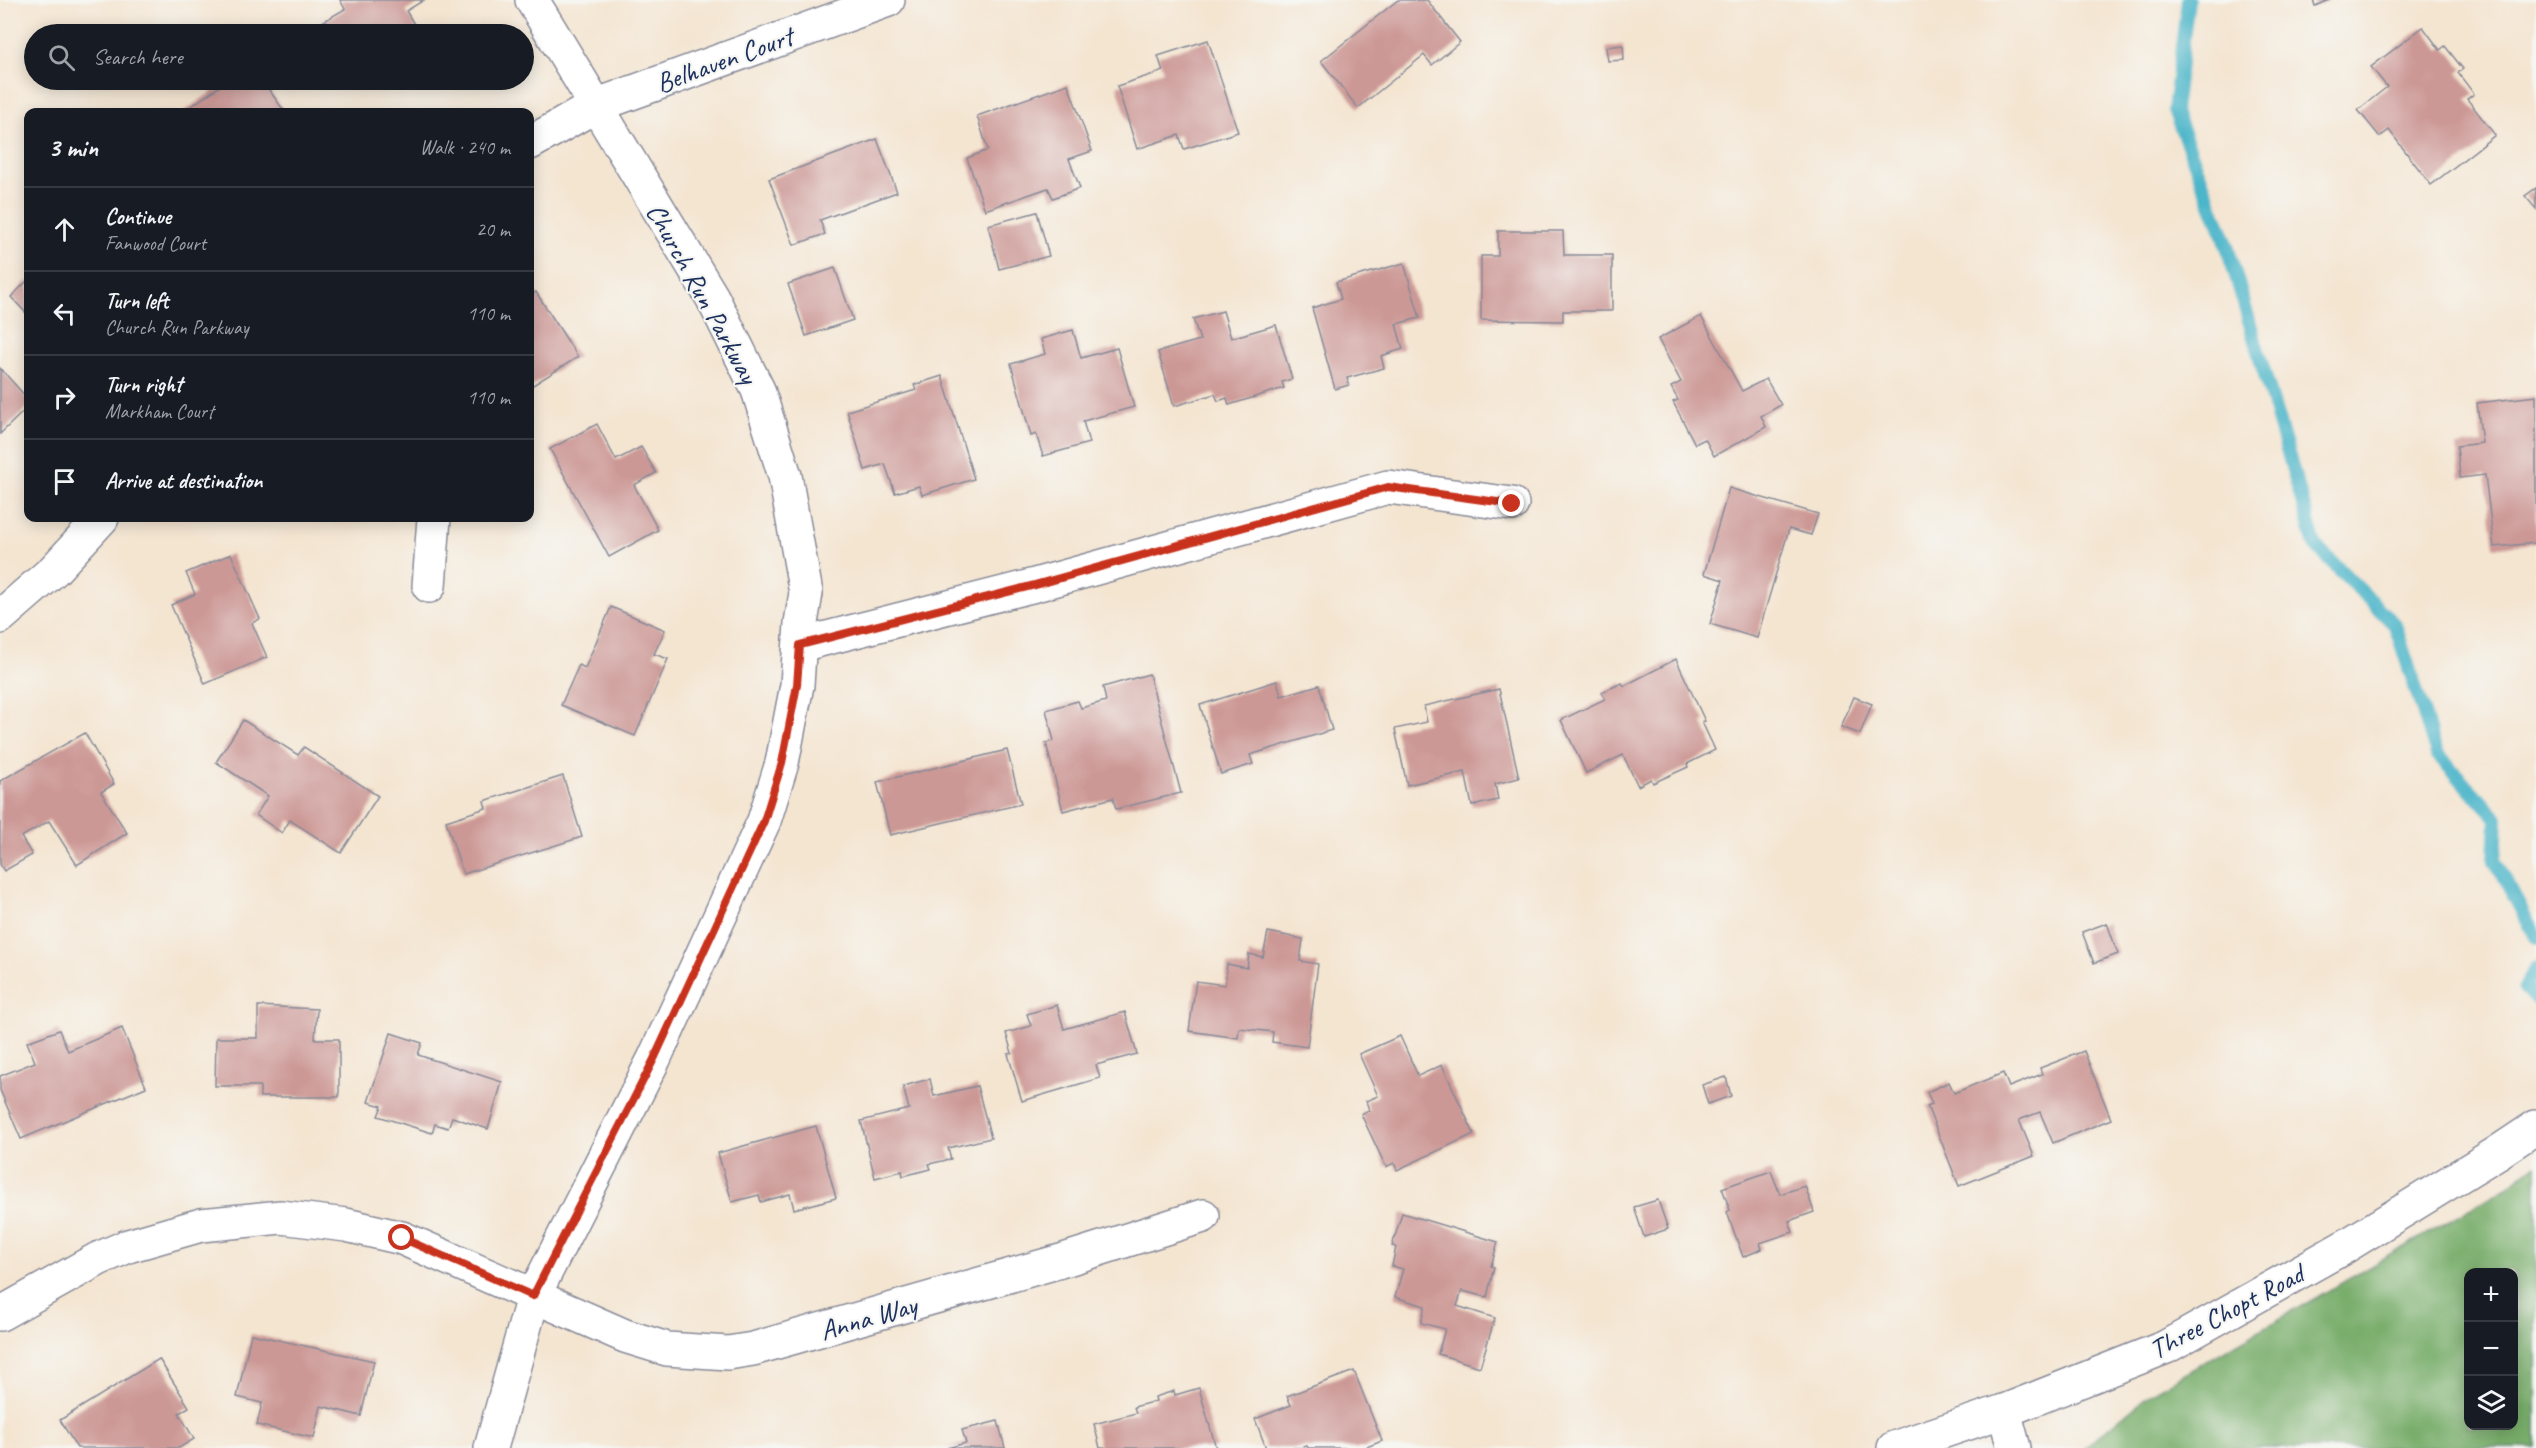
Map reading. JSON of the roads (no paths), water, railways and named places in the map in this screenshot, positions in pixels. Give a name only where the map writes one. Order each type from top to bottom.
[{"type":"street","name":"Church Run Parkway","points":[[491,1448],[533,1296],[654,1059],[764,821],[782,763],[797,685],[801,623],[806,593],[785,476],[758,390],[712,297],[532,0]]},
{"type":"street","name":"Belhaven Court","points":[[534,141],[595,106],[888,0]]},
{"type":"street","points":[[800,645],[1035,585],[1388,487],[1512,504]]},
{"type":"street","points":[[0,617],[54,570],[98,522]]},
{"type":"street","points":[[429,586],[434,522]]},
{"type":"street","name":"Three Chopt Road","points":[[1894,1448],[2004,1412],[2166,1347],[2346,1246],[2498,1153],[2536,1127]]},
{"type":"street","name":"Anna Way","points":[[0,1314],[98,1259],[128,1246],[201,1225],[281,1217],[346,1225],[402,1238],[625,1336],[667,1349],[728,1353],[753,1349],[1064,1260],[1203,1216]]},
{"type":"street","points":[[2004,1412],[2014,1448]]},
{"type":"waterway","points":[[2188,0],[2174,110],[2225,239],[2315,545],[2395,625],[2437,754],[2497,818],[2495,861],[2536,937]]},
{"type":"waterway","points":[[2536,968],[2525,988],[2536,999]]}]
